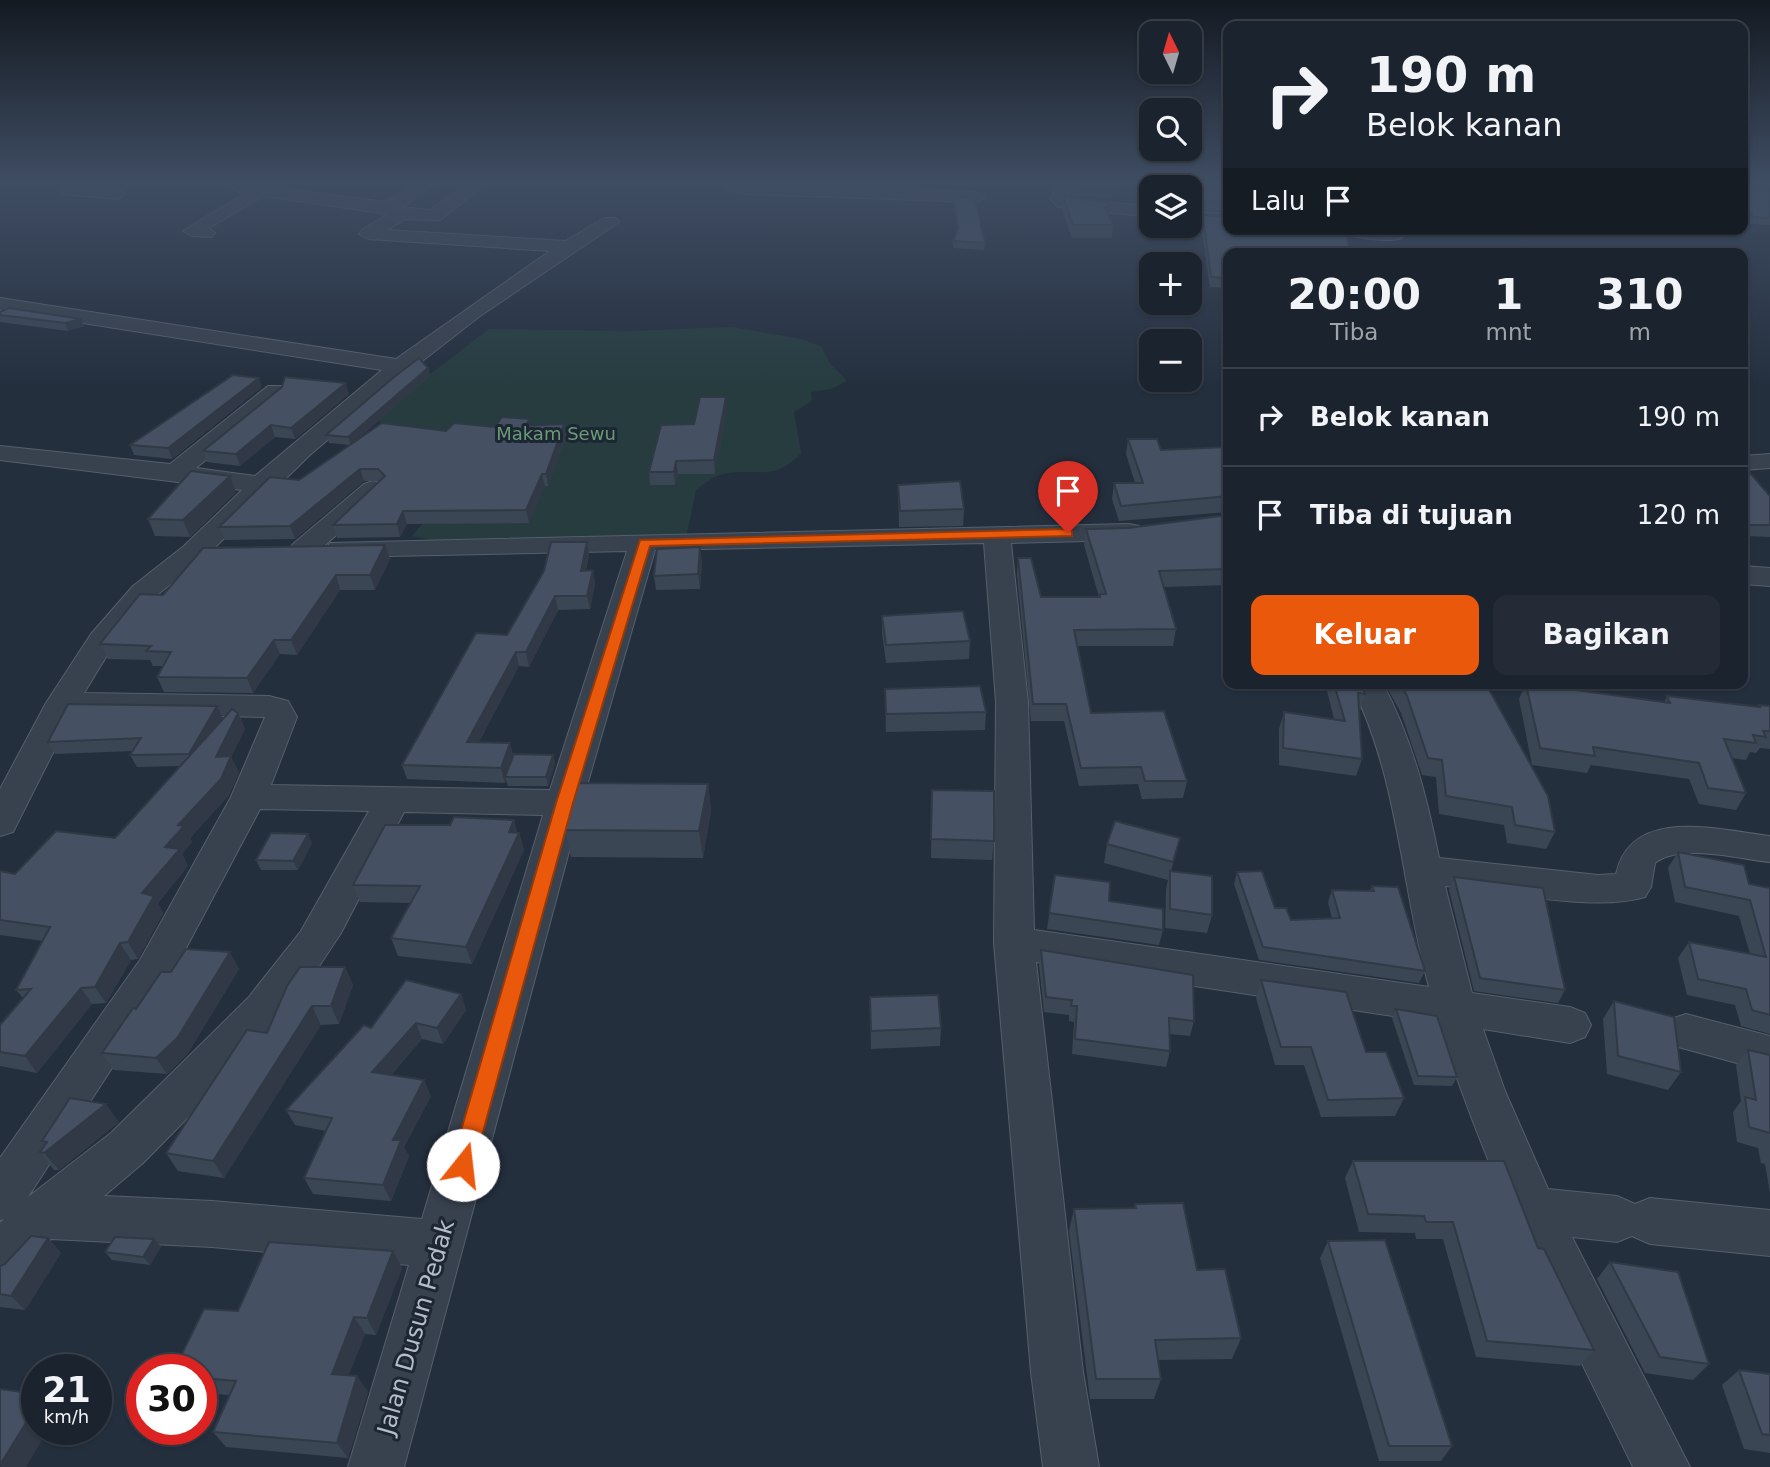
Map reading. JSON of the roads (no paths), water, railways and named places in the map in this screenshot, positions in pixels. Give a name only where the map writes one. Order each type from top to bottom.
[{"type":"street","points":[[0,823],[62,703],[102,640],[143,592],[194,552],[261,485],[397,366],[563,250]]},
{"type":"street","points":[[0,304],[397,366]]},
{"type":"street","points":[[175,472],[276,391]]},
{"type":"street","points":[[0,453],[175,472],[261,485]]},
{"type":"street","points":[[1748,463],[1770,461]]},
{"type":"street","points":[[303,550],[373,489]]},
{"type":"street","points":[[276,550],[997,536],[1150,530]]},
{"type":"street","points":[[997,536],[1012,702],[1014,943],[1056,1372],[1071,1467]]},
{"type":"street","name":"Jalan Dusun Pedak","points":[[376,1467],[564,803],[644,542]]},
{"type":"street","points":[[194,552],[235,551]]},
{"type":"street","points":[[1748,575],[1770,577]]},
{"type":"street","points":[[1370,689],[1391,734],[1435,934],[1455,1008],[1478,1077],[1536,1210],[1662,1467]]},
{"type":"street","points":[[0,1260],[14,1210],[154,971],[249,797],[281,717],[277,708],[62,703]]},
{"type":"street","points":[[249,797],[564,803]]},
{"type":"street","points":[[14,1210],[117,1157],[266,1006],[321,932],[393,799]]},
{"type":"street","points":[[1423,870],[1598,889],[1632,887],[1638,857],[1657,842],[1692,840],[1770,849]]},
{"type":"street","points":[[1014,943],[1570,1025]]},
{"type":"street","points":[[1686,1032],[1770,1054]]},
{"type":"street","points":[[14,1210],[440,1244]]},
{"type":"street","points":[[1536,1210],[1770,1233]]},
{"type":"park label","name":"Makam Sewu","points":[[556,434]]}]
